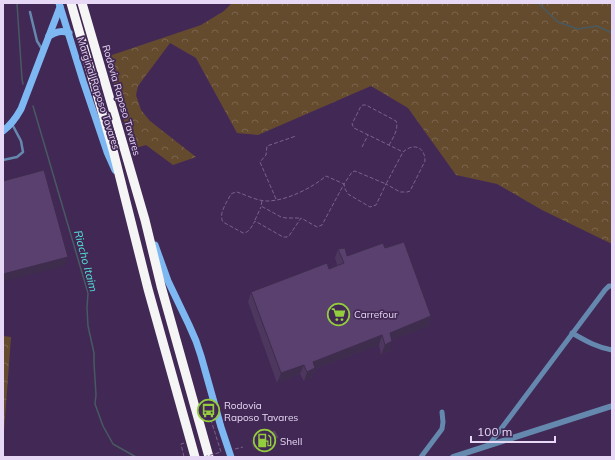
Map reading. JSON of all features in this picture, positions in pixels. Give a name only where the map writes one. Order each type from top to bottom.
[{"type":"highway","points":[[71,3],[113,150],[148,289],[195,457]]},
{"type":"highway","name":"Rodovia Raposo Tavares","points":[[82,3],[145,220],[161,286],[209,457]]},
{"type":"main road","name":"Marginal Raposo Tavares","points":[[60,5],[83,81],[107,152],[123,188]]},
{"type":"main road","points":[[3,131],[12,124],[21,109],[60,5]]},
{"type":"main road","points":[[49,36],[61,31],[69,33]]},
{"type":"main road","points":[[145,220],[168,281],[190,325],[231,457]]},
{"type":"street","points":[[489,445],[605,290],[609,286],[612,286]]},
{"type":"street","points":[[572,333],[601,348],[612,350]]},
{"type":"street","points":[[453,457],[612,406]]},
{"type":"street","points":[[421,457],[442,430],[442,412]]},
{"type":"lane","points":[[30,12],[37,41],[44,51]]},
{"type":"lane","points":[[3,160],[17,157],[23,152],[22,141],[12,124]]},
{"type":"path","points":[[389,145],[398,125],[396,121],[366,105],[361,106],[352,124],[354,128],[403,152]]},
{"type":"path","points":[[362,147],[368,135]]},
{"type":"path","points":[[276,200],[260,162],[266,155],[267,146],[296,136]]},
{"type":"path","points":[[261,206],[281,217],[301,218],[317,227],[322,225],[344,184],[352,172],[356,171],[386,184],[400,192],[407,192],[410,191],[425,161],[425,156],[417,147],[413,146],[409,147],[403,152],[386,184],[376,205],[370,207],[348,194],[344,189],[344,184]]},
{"type":"path","points":[[262,201],[254,221],[246,233],[223,222],[221,219],[221,214],[231,194],[233,193],[237,192],[266,201],[276,200],[301,192],[313,186],[326,176],[344,184]]},
{"type":"path","points":[[254,221],[283,237],[287,237],[301,218]]},
{"type":"path","points":[[204,457],[221,452],[210,417]]},
{"type":"path","points":[[183,443],[181,444],[184,457]]},
{"type":"path","points":[[233,449],[242,447]]},
{"type":"green space","points":[[232,3],[612,3],[612,244],[542,210],[497,184],[456,175],[408,108],[371,86],[258,135],[237,133],[196,58],[170,43],[138,86],[136,95],[141,110],[150,121],[196,157],[173,165],[146,145],[132,149],[106,57],[201,25],[224,11]]},
{"type":"green space","points":[[3,336],[11,337],[3,445]]},
{"type":"building","points":[[44,170],[68,257],[3,274],[3,181]]},
{"type":"building","name":"Carrefour","points":[[404,242],[431,316],[390,333],[392,341],[385,345],[382,335],[313,362],[315,368],[307,372],[304,365],[281,373],[251,292],[327,263],[329,269],[344,263],[338,249],[345,248],[347,256],[383,243],[385,248]]},
{"type":"building","name":"Shell","points":[[275,430],[279,438],[255,447],[252,439]]},
{"type":"waterway","name":"Riacho Itaim","points":[[17,3],[23,84]]},
{"type":"waterway","points":[[538,3],[558,22],[578,29],[597,26],[612,33]]},
{"type":"waterway","name":"Riacho Itaim","points":[[33,106],[88,293],[88,326],[94,353],[95,404],[103,426],[113,444],[136,457]]},
{"type":"place","name":"Carrefour","points":[[338,314]]},
{"type":"place","name":"Rodovia Raposo Tavares","points":[[208,411]]},
{"type":"place","name":"Shell","points":[[265,441]]}]
